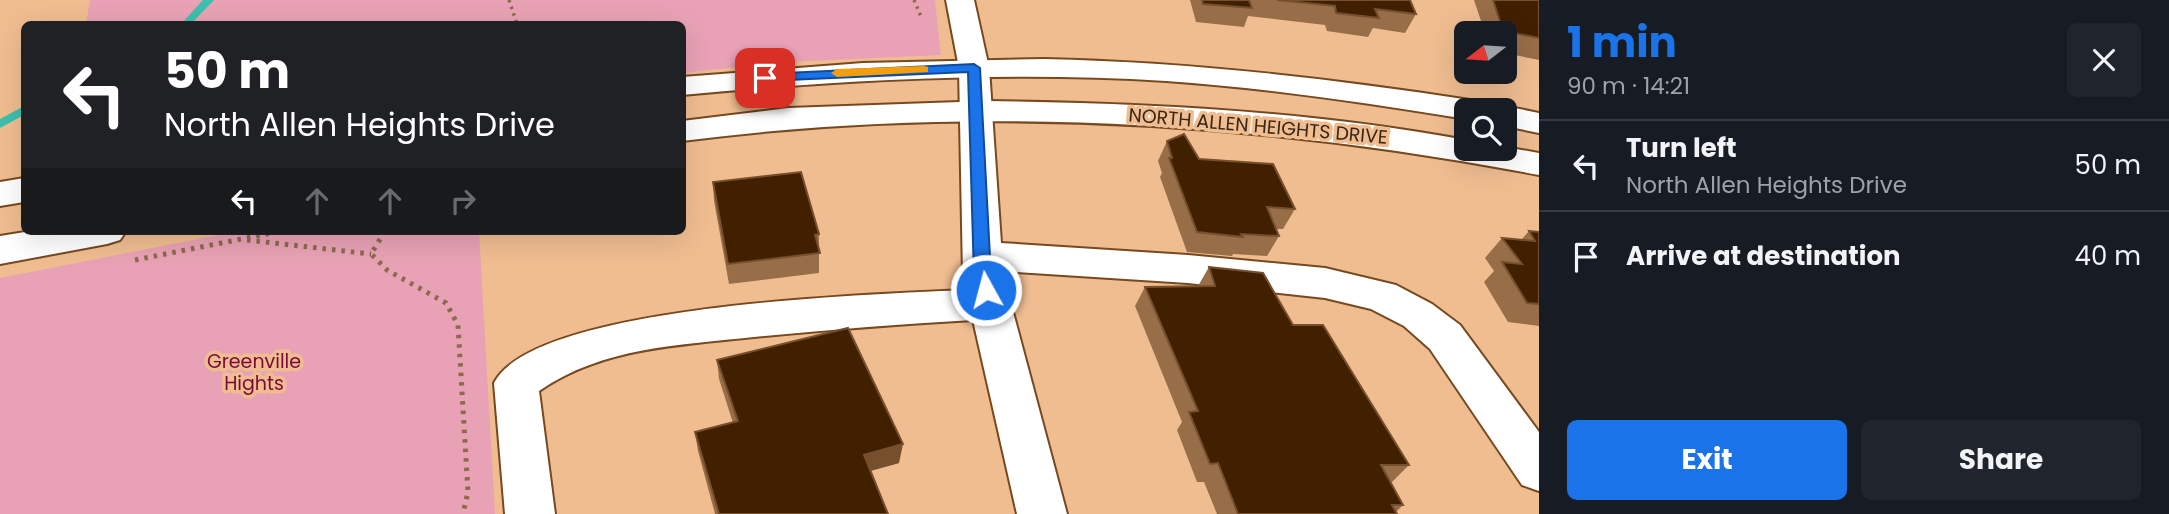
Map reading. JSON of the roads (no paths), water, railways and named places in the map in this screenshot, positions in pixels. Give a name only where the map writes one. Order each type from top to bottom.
[{"type":"main road","points":[[960,0],[974,68],[982,276],[1042,514]]},
{"type":"main road","name":"NORTH ALLEN HEIGHTS DRIVE","points":[[686,86],[793,75],[974,68],[1164,72],[1332,89],[1454,108]]},
{"type":"main road","name":"NORTH ALLEN HEIGHTS DRIVE","points":[[686,131],[801,117],[975,109],[1182,115],[1358,131],[1539,164]]},
{"type":"main road","points":[[1517,118],[1539,123]]},
{"type":"main road","points":[[0,194],[21,190]]},
{"type":"main road","points":[[0,250],[84,235]]},
{"type":"main road","points":[[982,256],[1230,273],[1325,283],[1382,296],[1418,314],[1445,337],[1539,470]]},
{"type":"main road","points":[[530,514],[516,383],[537,366],[576,351],[636,335],[858,310],[989,304]]},
{"type":"waterway","points":[[189,21],[209,0]]},
{"type":"waterway","points":[[0,124],[21,112]]},
{"type":"park label","name":"Greenville Hights","points":[[254,372]]}]
